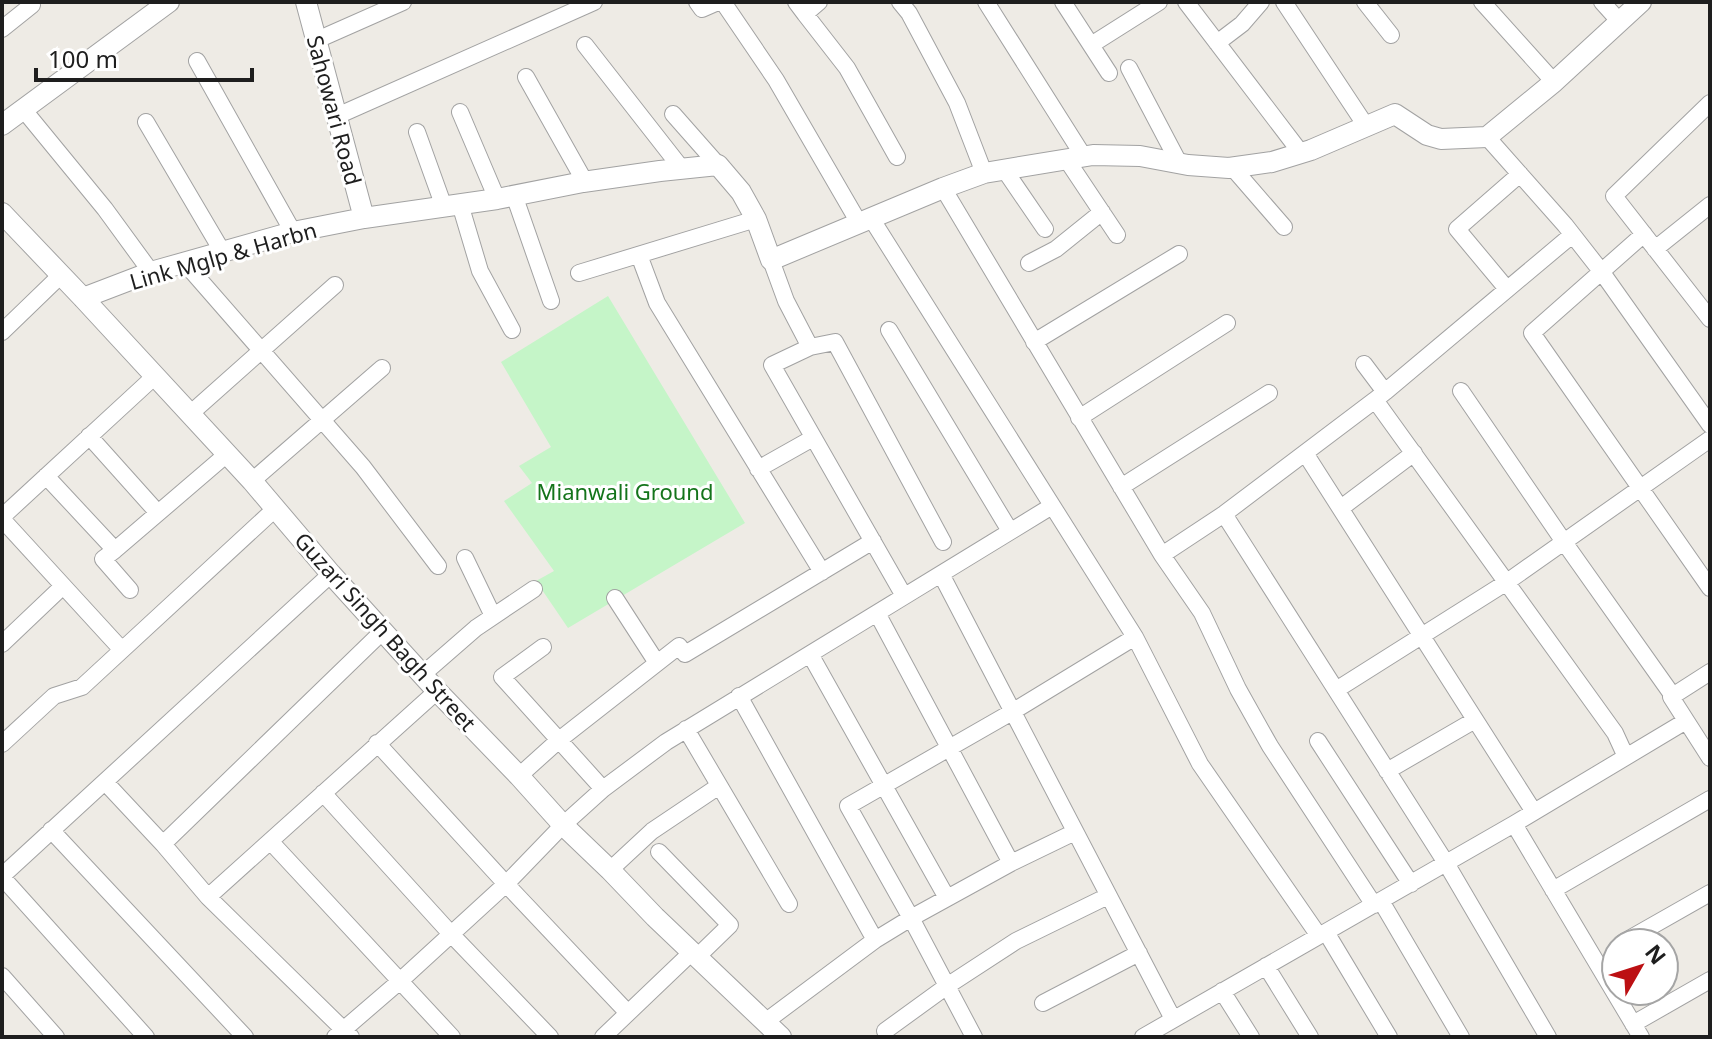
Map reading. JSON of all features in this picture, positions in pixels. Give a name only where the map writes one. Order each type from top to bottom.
[{"type":"street","points":[[2,125],[169,2]]},
{"type":"street","name":"Sahowari Road","points":[[306,2],[364,218]]},
{"type":"street","points":[[317,40],[403,2]]},
{"type":"street","points":[[337,116],[594,2]]},
{"type":"street","points":[[697,2],[702,9],[721,2],[789,100],[1135,637],[1200,764],[1323,934],[1389,1037]]},
{"type":"street","points":[[819,2],[800,8],[847,68],[897,157]]},
{"type":"street","points":[[900,2],[909,13],[994,171],[1045,229]]},
{"type":"street","points":[[986,2],[1117,235]]},
{"type":"street","points":[[1063,2],[1109,73]]},
{"type":"street","points":[[1124,2],[1135,18]]},
{"type":"street","points":[[1091,45],[1159,2]]},
{"type":"street","points":[[1186,2],[1301,153]]},
{"type":"street","points":[[1217,43],[1242,24],[1261,2]]},
{"type":"street","points":[[1284,2],[1366,126]]},
{"type":"street","points":[[1365,2],[1391,35]]},
{"type":"street","points":[[1482,2],[1554,82]]},
{"type":"street","points":[[1602,2],[1620,22]]},
{"type":"street","points":[[771,260],[943,188],[994,171],[1093,155],[1140,156],[1232,167],[1272,162],[1395,114],[1427,135],[1441,139],[1487,137],[1554,82],[1641,2]]},
{"type":"street","points":[[2,29],[32,5]]},
{"type":"street","points":[[585,45],[682,169]]},
{"type":"street","points":[[197,61],[293,232]]},
{"type":"street","points":[[1129,68],[1179,163]]},
{"type":"street","points":[[526,77],[585,182]]},
{"type":"street","points":[[1710,103],[1614,196],[1655,249],[1703,297],[1710,319]]},
{"type":"street","points":[[23,109],[105,209],[151,272]]},
{"type":"street","points":[[460,112],[506,197],[551,301]]},
{"type":"street","points":[[673,114],[741,192],[756,219],[786,301],[810,347]]},
{"type":"street","points":[[146,122],[222,251]]},
{"type":"street","points":[[417,132],[480,271],[512,330]]},
{"type":"street","points":[[1487,137],[1601,271],[1710,425]]},
{"type":"street","name":"Link Mglp & Harbn","points":[[83,298],[151,272],[293,232],[585,182],[718,165]]},
{"type":"street","points":[[1232,167],[1284,227]]},
{"type":"street","points":[[1507,289],[1457,229],[1520,174]]},
{"type":"street","points":[[943,188],[1162,555],[1202,613],[1238,689],[1270,746],[1378,903],[1461,1037]]},
{"type":"street","points":[[1655,249],[1710,205]]},
{"type":"street","points":[[1029,263],[1056,249],[1102,212]]},
{"type":"street","name":"Guzari Singh Bagh Street","points":[[2,213],[252,481],[422,675],[563,825],[780,1037]]},
{"type":"street","points":[[579,273],[756,219]]},
{"type":"street","points":[[1644,234],[1532,333],[1710,588]]},
{"type":"street","points":[[1162,555],[1224,514],[1380,396],[1572,235]]},
{"type":"street","points":[[1034,342],[1179,254]]},
{"type":"street","points":[[639,255],[657,303],[822,572]]},
{"type":"street","points":[[184,262],[363,467],[438,566]]},
{"type":"street","points":[[2,332],[61,275]]},
{"type":"street","points":[[190,414],[335,285]]},
{"type":"street","points":[[1079,418],[1227,323]]},
{"type":"street","points":[[889,330],[1010,531]]},
{"type":"street","points":[[904,596],[772,365],[810,347],[835,342],[943,542]]},
{"type":"street","points":[[1364,364],[1414,453],[1615,733],[1626,757]]},
{"type":"street","points":[[252,481],[382,368]]},
{"type":"street","points":[[122,650],[2,518],[155,376]]},
{"type":"street","points":[[1461,391],[1673,696],[1710,758]]},
{"type":"street","points":[[1121,487],[1269,393]]},
{"type":"street","points":[[89,436],[158,513]]},
{"type":"street","points":[[758,469],[813,438]]},
{"type":"street","points":[[1336,690],[1507,582],[1710,439]]},
{"type":"street","points":[[1305,453],[1534,812]]},
{"type":"street","points":[[1345,505],[1414,453]]},
{"type":"street","points":[[130,590],[103,559],[227,454]]},
{"type":"street","points":[[46,476],[115,550]]},
{"type":"street","points":[[105,782],[208,897],[343,1034],[506,884],[563,825],[603,789],[666,742],[1052,506]]},
{"type":"street","points":[[2,744],[54,696],[82,687],[276,508]]},
{"type":"street","points":[[1224,514],[1446,863],[1548,1037]]},
{"type":"street","points":[[519,776],[559,740],[679,646],[685,654],[873,541]]},
{"type":"street","points":[[465,558],[493,616]]},
{"type":"street","points":[[146,1037],[2,876],[331,574]]},
{"type":"street","points":[[941,574],[1173,1019]]},
{"type":"street","points":[[2,644],[63,586]]},
{"type":"street","points":[[422,675],[476,628],[534,589]]},
{"type":"street","points":[[615,598],[657,663]]},
{"type":"street","points":[[877,613],[1011,863]]},
{"type":"street","points":[[163,844],[383,631]]},
{"type":"street","points":[[974,1037],[848,806],[1135,637]]},
{"type":"street","points":[[543,647],[502,677],[603,789]]},
{"type":"street","points":[[810,654],[947,898]]},
{"type":"street","points":[[1673,696],[1710,672]]},
{"type":"street","points":[[208,897],[437,691]]},
{"type":"street","points":[[739,696],[875,940]]},
{"type":"street","points":[[1387,771],[1475,720]]},
{"type":"street","points":[[1154,1034],[1173,1019],[1411,884],[1686,721]]},
{"type":"street","points":[[686,729],[789,904]]},
{"type":"street","points":[[1318,741],[1411,884]]},
{"type":"street","points":[[377,743],[628,1013]]},
{"type":"street","points":[[610,870],[652,831],[719,786]]},
{"type":"street","points":[[323,793],[550,1037]]},
{"type":"street","points":[[1553,890],[1710,799]]},
{"type":"street","points":[[1514,824],[1637,1030],[1710,980]]},
{"type":"street","points":[[51,830],[245,1037]]},
{"type":"street","points":[[765,1022],[875,940],[1011,863],[1075,832]]},
{"type":"street","points":[[270,841],[452,1037]]},
{"type":"street","points":[[603,1037],[730,925],[659,852]]},
{"type":"street","points":[[1646,927],[1707,887]]},
{"type":"street","points":[[885,1031],[1016,941],[1108,896]]},
{"type":"street","points":[[1043,1003],[1139,953]]},
{"type":"street","points":[[1594,959],[1600,955]]},
{"type":"street","points":[[1266,966],[1310,1037]]},
{"type":"street","points":[[2,976],[56,1037]]},
{"type":"street","points":[[1222,991],[1251,1037]]},
{"type":"green space","name":"Mianwali Ground","points":[[608,296],[745,523],[568,628],[536,581],[554,571],[504,501],[532,483],[519,466],[551,447],[501,362]]}]
